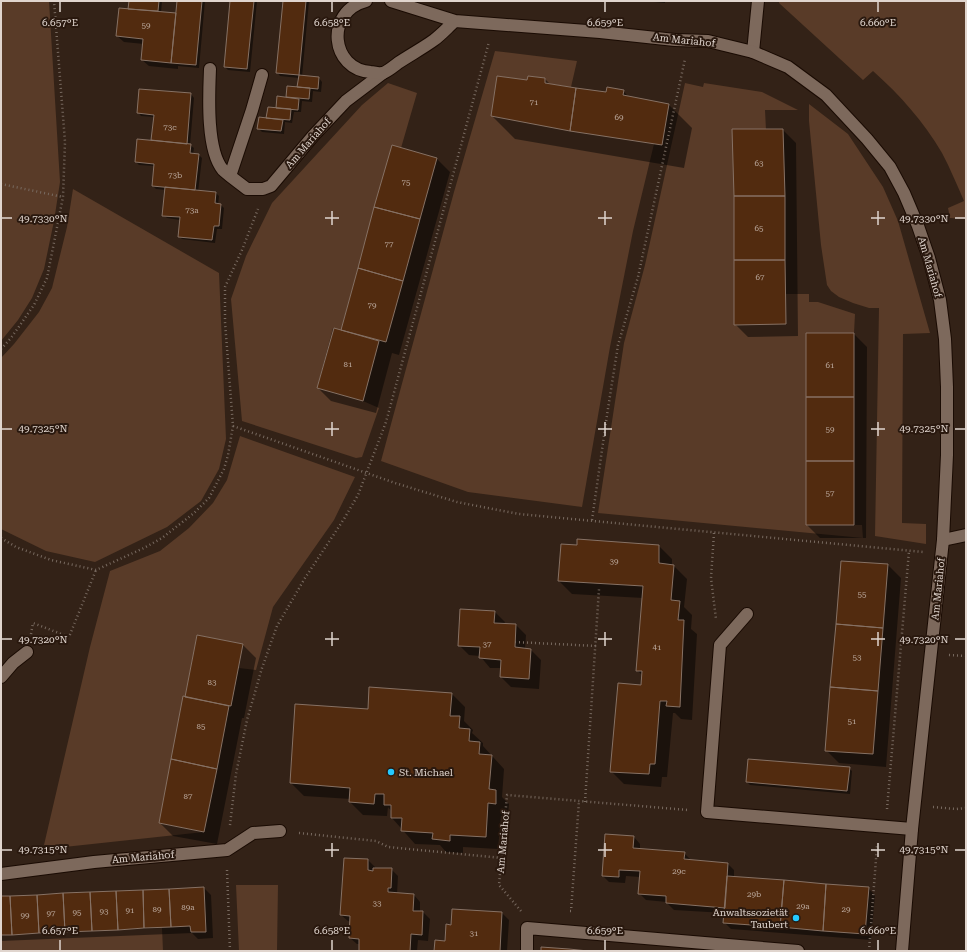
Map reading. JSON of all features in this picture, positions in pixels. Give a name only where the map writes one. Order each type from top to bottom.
[{"type":"street","points":[[366,1],[353,7],[344,14],[339,22],[337,35],[339,46],[347,62],[355,67],[367,72],[383,73]]},
{"type":"street","name":"Am Mariahof","points":[[391,1],[455,22],[600,32],[676,40],[708,41],[753,52],[788,67],[826,95],[867,138],[890,167],[904,193],[918,226],[929,258],[940,300],[945,339],[947,455],[942,554],[912,829],[902,951]]},
{"type":"street","points":[[753,52],[758,1]]},
{"type":"street","name":"Am Mariahof","points":[[271,186],[313,136],[346,101],[383,73],[435,39],[455,22]]},
{"type":"street","points":[[210,69],[209,111],[213,146],[223,170],[247,189],[263,189],[271,186]]},
{"type":"street","points":[[230,176],[252,110],[262,74]]},
{"type":"street","points":[[943,540],[966,535]]},
{"type":"street","points":[[747,614],[720,645],[707,812],[912,829]]},
{"type":"street","points":[[1,677],[27,652]]},
{"type":"street","name":"Am Mariahof","points":[[1,874],[94,862],[227,850],[253,833],[280,831]]},
{"type":"street","points":[[527,951],[527,928],[798,951]]},
{"type":"path","points":[[1,349],[11,338],[34,305],[47,278],[63,197],[64,142],[54,1]]},
{"type":"path","points":[[230,951],[227,850],[236,774],[247,720],[262,668],[277,626],[305,578],[344,520],[358,495],[386,422],[489,42]]},
{"type":"path","points":[[592,520],[618,345],[638,277],[685,58]]},
{"type":"path","points":[[1,184],[63,197]]},
{"type":"path","points":[[1,538],[16,547],[51,560],[96,570],[139,551],[162,538],[194,513],[209,498],[224,469],[233,426],[225,322],[225,287],[242,250],[256,211],[271,186]]},
{"type":"path","points":[[233,426],[366,473],[457,502],[519,514],[942,554]]},
{"type":"path","points":[[714,533],[711,578],[720,645]]},
{"type":"path","points":[[869,951],[878,826],[887,810],[909,551]]},
{"type":"path","points":[[27,652],[33,623],[69,636],[96,570]]},
{"type":"path","points":[[585,802],[599,589]]},
{"type":"path","points":[[515,642],[596,646]]},
{"type":"path","name":"Am Mariahof","points":[[527,928],[525,916],[500,885],[507,795],[579,801]]},
{"type":"path","points":[[563,912],[571,911],[579,801],[682,810]]},
{"type":"path","points":[[915,806],[956,809],[966,808]]},
{"type":"path","points":[[280,831],[376,841],[388,847],[502,858]]},
{"type":"shaded area","points":[[1,1],[49,1],[60,182],[44,269],[32,298],[18,320],[1,341]]},
{"type":"shaded area","points":[[779,1],[966,1],[966,219],[950,218],[948,208],[964,201],[942,153],[911,109],[873,71],[863,80],[779,3]]},
{"type":"shaded area","points":[[495,51],[577,61],[571,87],[545,83],[545,78],[528,76],[527,80],[497,76],[492,116],[654,144],[633,231],[610,347],[582,507],[468,492],[381,461],[454,192]]},
{"type":"shaded area","points":[[388,83],[417,93],[401,148],[392,146],[341,330],[333,328],[317,388],[363,401],[379,408],[362,457],[356,458],[242,421],[231,299],[246,256],[272,203],[362,105]]},
{"type":"shaded area","points":[[685,83],[703,87],[704,83],[762,92],[798,110],[765,110],[785,294],[809,294],[809,302],[818,302],[855,314],[854,333],[806,334],[806,525],[862,525],[863,538],[598,513],[624,343],[645,265]]},
{"type":"shaded area","points":[[809,104],[848,134],[883,187],[898,221],[930,333],[903,334],[902,523],[926,524],[926,544],[875,536],[879,308],[869,308],[839,297],[831,291],[827,285],[821,245],[809,121]]},
{"type":"shaded area","points":[[73,189],[219,273],[226,439],[219,469],[201,501],[167,527],[95,562],[46,551],[1,529],[1,358],[39,312],[52,288],[67,227]]},
{"type":"shaded area","points":[[240,436],[355,477],[334,520],[273,607],[256,670],[239,668],[243,644],[197,635],[185,697],[183,697],[159,823],[204,832],[55,848],[54,845],[44,845],[90,647],[110,571],[160,551],[189,528],[213,503],[227,480]]},
{"type":"shaded area","points":[[236,885],[278,885],[277,951],[239,951]]},
{"type":"shaded area","points":[[162,928],[163,951],[1,951],[1,935]]},
{"type":"building","points":[[129,1],[159,1],[158,11],[128,9]]},
{"type":"building","points":[[177,1],[202,1],[196,65],[171,63]]},
{"type":"building","points":[[230,1],[254,1],[247,69],[224,67]]},
{"type":"building","points":[[283,1],[306,1],[299,75],[276,73]]},
{"type":"building","points":[[119,8],[176,13],[171,63],[141,60],[143,39],[116,36]]},
{"type":"building","points":[[299,75],[319,77],[318,89],[297,87]]},
{"type":"building","points":[[497,76],[527,80],[528,76],[545,78],[545,83],[576,88],[570,131],[491,116]]},
{"type":"building","points":[[287,86],[310,88],[309,99],[286,97]]},
{"type":"building","points":[[607,87],[624,90],[623,95],[669,104],[662,145],[570,131],[576,88],[606,92]]},
{"type":"building","points":[[139,89],[191,93],[187,144],[151,140],[154,115],[137,113]]},
{"type":"building","points":[[277,96],[299,99],[298,110],[276,108]]},
{"type":"building","points":[[268,107],[291,109],[290,120],[266,118]]},
{"type":"building","points":[[259,117],[283,120],[281,131],[257,129]]},
{"type":"building","points":[[732,129],[783,129],[785,196],[734,196]]},
{"type":"building","points":[[137,139],[191,144],[190,153],[199,154],[195,190],[152,186],[154,164],[135,162]]},
{"type":"building","points":[[392,145],[437,158],[420,219],[374,207]]},
{"type":"building","points":[[165,187],[216,192],[215,203],[221,204],[219,226],[214,226],[212,240],[178,237],[180,217],[162,216]]},
{"type":"building","points":[[734,196],[785,196],[785,260],[734,260]]},
{"type":"building","points":[[374,207],[420,219],[403,281],[358,268]]},
{"type":"building","points":[[734,260],[785,260],[786,324],[734,325]]},
{"type":"building","points":[[358,268],[403,281],[386,342],[341,330]]},
{"type":"building","points":[[334,328],[379,341],[363,401],[317,388]]},
{"type":"building","points":[[806,333],[854,333],[854,397],[806,397]]},
{"type":"building","points":[[806,397],[854,397],[854,461],[806,461]]},
{"type":"building","points":[[806,461],[854,461],[854,525],[806,525]]},
{"type":"building","points":[[577,539],[659,545],[659,563],[674,565],[671,600],[680,601],[678,620],[684,620],[680,707],[666,706],[667,701],[660,701],[655,764],[650,764],[649,774],[610,772],[618,683],[641,685],[642,671],[636,671],[643,586],[558,581],[561,544],[577,545]]},
{"type":"building","points":[[841,561],[888,564],[883,628],[836,624]]},
{"type":"building","points":[[460,609],[495,611],[494,623],[516,624],[515,647],[531,649],[529,679],[500,677],[501,660],[479,658],[480,647],[458,646]]},
{"type":"building","points":[[836,624],[883,628],[878,691],[830,687]]},
{"type":"building","points":[[197,635],[243,644],[231,706],[185,697]]},
{"type":"building","name":"St. Michael","points":[[369,687],[452,693],[450,716],[460,716],[459,728],[470,729],[469,741],[480,742],[479,754],[492,755],[489,789],[496,790],[496,804],[488,803],[486,837],[450,835],[450,841],[432,839],[433,833],[401,831],[402,818],[391,818],[391,805],[384,805],[384,794],[375,794],[374,804],[349,802],[350,788],[290,783],[295,704],[368,709]]},
{"type":"building","points":[[830,687],[878,691],[873,754],[825,751]]},
{"type":"building","points":[[183,696],[229,706],[217,769],[171,759]]},
{"type":"building","points":[[171,759],[217,769],[204,832],[159,823]]},
{"type":"building","points":[[748,759],[850,767],[847,791],[746,782]]},
{"type":"building","points":[[605,834],[634,836],[633,848],[685,852],[684,859],[728,863],[725,908],[666,903],[666,896],[638,894],[640,871],[619,870],[619,877],[602,876]]},
{"type":"building","points":[[344,858],[368,859],[368,870],[373,871],[373,868],[392,868],[391,888],[388,888],[388,892],[414,894],[413,911],[423,911],[422,935],[411,934],[410,951],[359,951],[359,939],[349,938],[350,916],[340,915]]},
{"type":"building","points":[[727,876],[784,880],[780,927],[723,923]]},
{"type":"building","points":[[784,880],[826,884],[823,931],[780,927]]},
{"type":"building","points":[[826,884],[869,887],[865,934],[823,931]]},
{"type":"building","points":[[204,887],[206,932],[191,932],[190,926],[171,927],[169,889]]},
{"type":"building","points":[[169,889],[171,927],[144,928],[143,890]]},
{"type":"building","points":[[143,890],[144,928],[118,930],[116,891]]},
{"type":"building","points":[[116,891],[118,930],[92,931],[90,892]]},
{"type":"building","points":[[90,892],[92,931],[65,932],[63,893]]},
{"type":"building","points":[[63,893],[65,932],[39,933],[37,895]]},
{"type":"building","points":[[37,895],[39,933],[12,935],[10,896]]},
{"type":"building","points":[[1,896],[10,896],[12,935],[1,935]]},
{"type":"building","points":[[452,909],[502,912],[500,951],[434,951],[435,940],[445,941],[446,924],[451,925]]},
{"type":"building","points":[[541,947],[569,949],[588,951],[541,951]]},
{"type":"place","name":"St. Michael","points":[[391,772]]},
{"type":"place","name":"Anwaltssozietät Taubert","points":[[796,918]]}]
